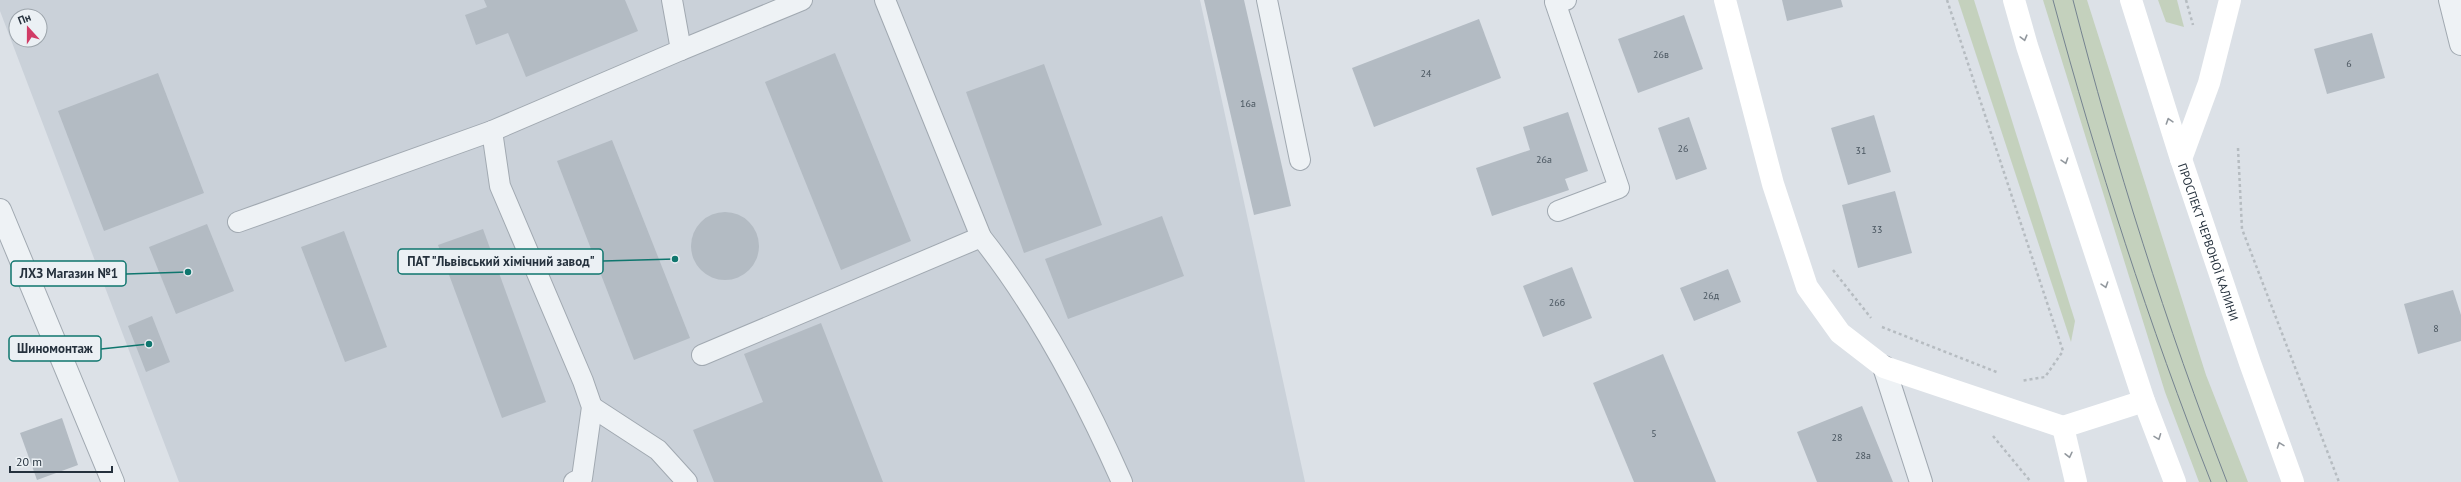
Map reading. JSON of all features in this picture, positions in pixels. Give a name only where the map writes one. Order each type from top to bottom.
[{"type":"main road","points":[[1725,0],[1773,184],[1807,287],[1840,333],[1884,367],[2063,427],[2144,401]]},
{"type":"main road","points":[[2014,0],[2027,46],[2144,401],[2175,482]]},
{"type":"main road","name":"ПРОСПЕКТ ЧЕРВОНОЇ КАЛИНИ","points":[[2131,0],[2181,159],[2250,363],[2293,482]]},
{"type":"main road","points":[[2181,159],[2209,83],[2230,0]]},
{"type":"main road","points":[[2063,427],[2076,482]]},
{"type":"street","points":[[2450,0],[2461,44]]},
{"type":"street","points":[[0,210],[113,482]]},
{"type":"street","points":[[1884,367],[1922,482]]},
{"type":"lane","points":[[672,0],[681,50]]},
{"type":"lane","points":[[238,222],[492,131],[802,0]]},
{"type":"lane","points":[[885,0],[981,236],[1002,263],[1052,344],[1122,482]]},
{"type":"lane","points":[[1267,0],[1300,160]]},
{"type":"lane","points":[[1558,211],[1619,188],[1555,2],[1566,0]]},
{"type":"lane","points":[[492,131],[500,186],[583,381],[592,408],[582,478],[574,482]]},
{"type":"lane","points":[[702,355],[981,236]]},
{"type":"lane","points":[[592,408],[658,450],[687,482]]},
{"type":"path","points":[[1947,0],[2063,351],[2045,376],[2018,382]]},
{"type":"path","points":[[2186,0],[2193,25]]},
{"type":"path","points":[[2238,148],[2242,229],[2339,482]]},
{"type":"path","points":[[1832,268],[1876,324],[2001,374]]},
{"type":"path","points":[[1991,434],[2001,442],[2031,482]]},
{"type":"shaded area","points":[[0,0],[1200,0],[1305,482],[179,482],[14,48],[48,48],[48,8],[8,8],[8,32],[0,11]]},
{"type":"green space","points":[[1958,0],[1974,0],[2075,321],[2071,342]]},
{"type":"green space","points":[[2043,0],[2087,0],[2206,375],[2248,482],[2199,482],[2165,392]]},
{"type":"green space","points":[[2158,0],[2177,0],[2184,27],[2166,22]]},
{"type":"building","points":[[484,0],[625,0],[638,31],[526,77],[508,33],[476,45],[465,15],[487,7]]},
{"type":"building","points":[[1204,0],[1244,0],[1291,206],[1254,215]]},
{"type":"building","points":[[1782,0],[1841,0],[1843,7],[1787,21]]},
{"type":"building","points":[[1684,15],[1703,69],[1638,93],[1618,39]]},
{"type":"building","points":[[1479,19],[1501,78],[1374,127],[1352,68]]},
{"type":"building","points":[[2372,33],[2385,78],[2327,94],[2314,49]]},
{"type":"building","points":[[835,53],[911,241],[841,270],[765,82]]},
{"type":"building","points":[[1044,64],[1102,225],[1024,253],[966,92]]},
{"type":"building","points":[[158,73],[204,193],[104,231],[58,111]]},
{"type":"building","points":[[1568,112],[1588,171],[1565,179],[1569,190],[1492,216],[1476,168],[1530,150],[1523,127]]},
{"type":"building","points":[[1874,115],[1891,172],[1848,185],[1831,128]]},
{"type":"building","points":[[1689,117],[1707,169],[1676,180],[1658,128]]},
{"type":"building","points":[[612,140],[690,338],[634,360],[557,161]]},
{"type":"building","points":[[1895,191],[1912,253],[1858,268],[1842,205]]},
{"type":"building","points":[[718,212],[732,212],[744,217],[754,227],[759,239],[759,253],[754,265],[744,275],[732,280],[718,280],[706,275],[696,265],[691,253],[691,239],[696,227],[706,217]]},
{"type":"building","points":[[1162,216],[1184,276],[1068,319],[1045,259]]},
{"type":"building","points":[[207,224],[234,291],[176,314],[149,247]]},
{"type":"building","points":[[483,229],[546,402],[502,418],[438,245]]},
{"type":"building","points":[[344,231],[387,347],[345,362],[301,247]]},
{"type":"building","points":[[1572,267],[1592,318],[1543,337],[1523,286]]},
{"type":"building","points":[[1728,269],[1741,302],[1694,321],[1680,288]]},
{"type":"building","points":[[2453,290],[2461,315],[2461,341],[2418,354],[2404,304]]},
{"type":"building","points":[[152,316],[170,362],[146,372],[128,326]]},
{"type":"building","points":[[821,323],[883,482],[714,482],[693,430],[763,402],[744,354]]},
{"type":"building","points":[[1663,354],[1716,482],[1634,482],[1593,383]]},
{"type":"building","points":[[1862,406],[1893,482],[1817,482],[1797,432]]},
{"type":"building","points":[[62,418],[78,465],[37,480],[20,433]]},
{"type":"tram line","points":[[2053,0],[2125,243],[2166,363],[2211,482]]},
{"type":"tram line","points":[[2073,0],[2106,122],[2143,243],[2183,363],[2227,482]]},
{"type":"place","name":"ПАТ \"Львівський хімічний завод\"","points":[[675,259]]},
{"type":"place","name":"ЛХЗ Магазин №1","points":[[188,272]]},
{"type":"place","name":"Шиномонтаж","points":[[149,344]]}]
